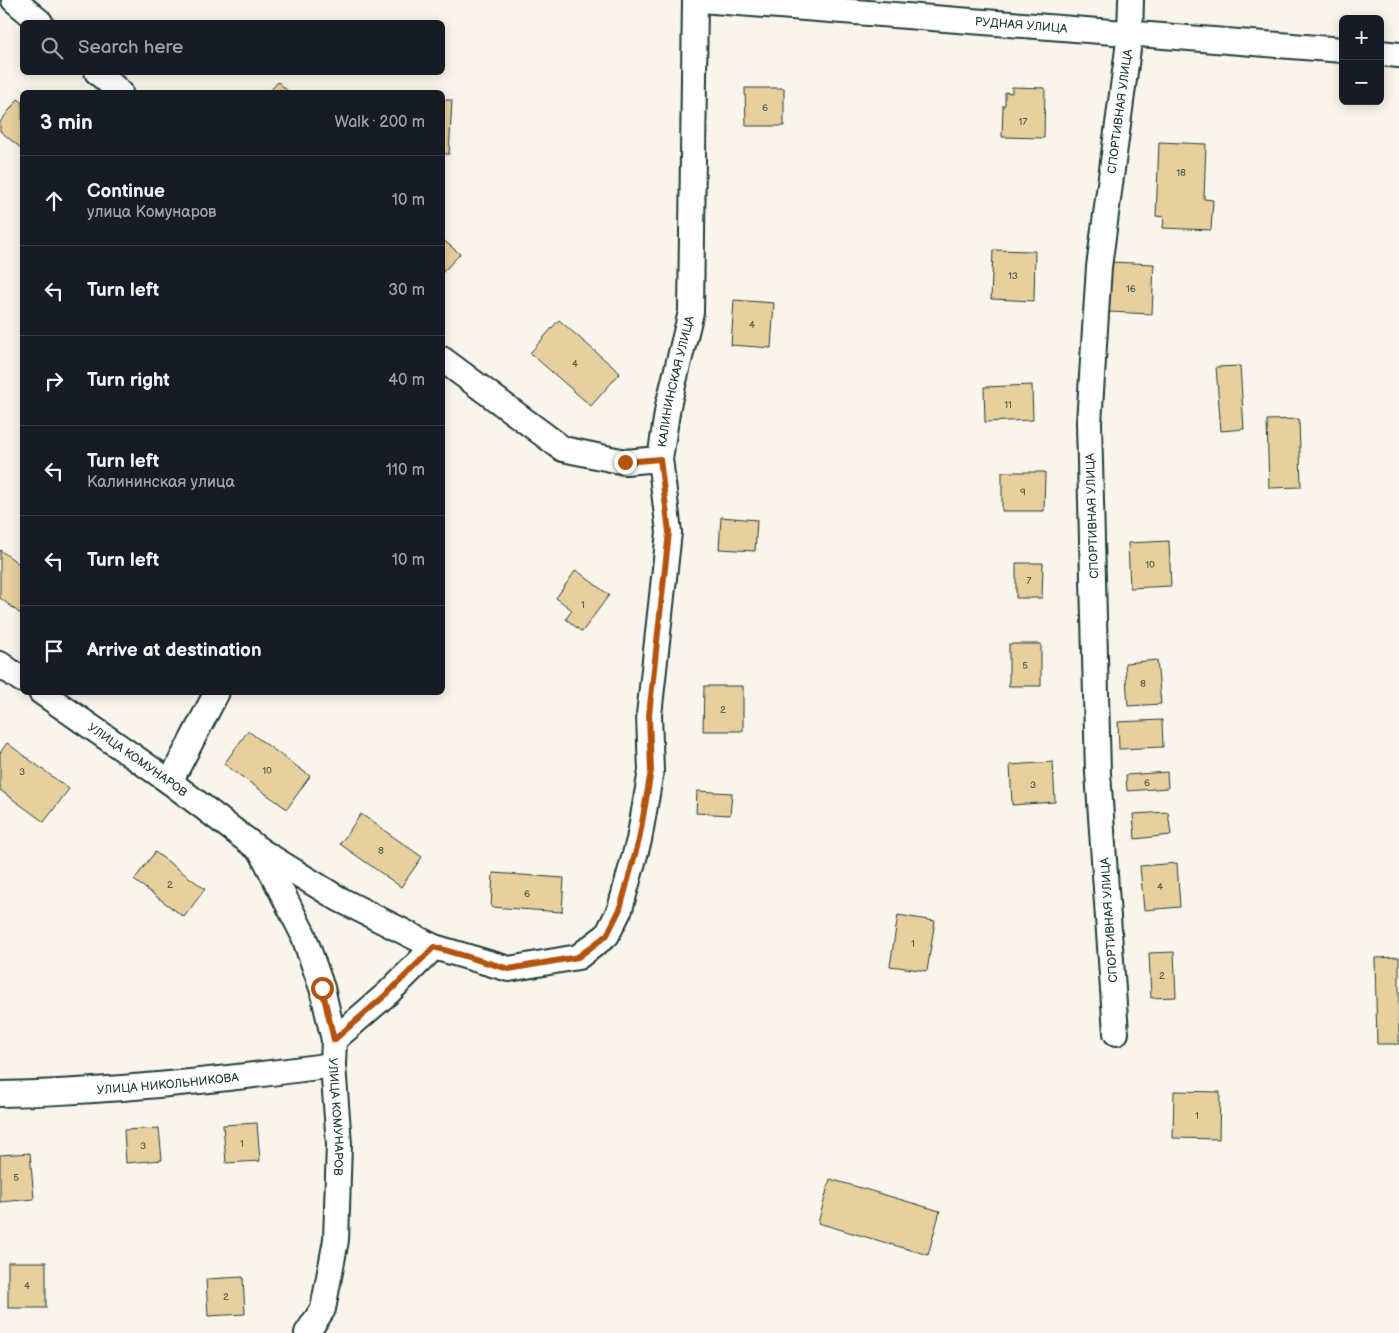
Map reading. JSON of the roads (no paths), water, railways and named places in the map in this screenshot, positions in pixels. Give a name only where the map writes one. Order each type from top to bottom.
[{"type":"street","points":[[14,0],[38,20]]},
{"type":"street","name":"КАЛИНИНСКАЯ УЛИЦА","points":[[434,947],[509,969],[578,957],[607,935],[620,909],[630,874],[639,840],[651,771],[649,715],[669,532],[660,459],[668,406],[691,312],[695,0]]},
{"type":"street","name":"РУДНАЯ УЛИЦА","points":[[701,0],[1339,50]]},
{"type":"street","name":"СПОРТИВНАЯ УЛИЦА","points":[[1116,1033],[1098,773],[1089,423],[1099,267],[1130,34],[1131,0]]},
{"type":"street","points":[[1384,53],[1399,55]]},
{"type":"street","points":[[100,75],[118,90]]},
{"type":"street","points":[[445,361],[563,449],[625,462],[660,459]]},
{"type":"street","points":[[0,664],[20,679]]},
{"type":"street","name":"УЛИЦА КОМУНАРОВ","points":[[45,695],[170,782],[260,852],[303,934],[322,988],[334,1040],[333,1065],[339,1144],[336,1240],[323,1309],[307,1333]]},
{"type":"street","points":[[170,782],[215,695]]},
{"type":"street","points":[[260,852],[339,899],[434,947],[389,992],[334,1040]]},
{"type":"street","name":"УЛИЦА НИКОЛЬНИКОВА","points":[[0,1094],[68,1093],[218,1080],[333,1065]]}]
